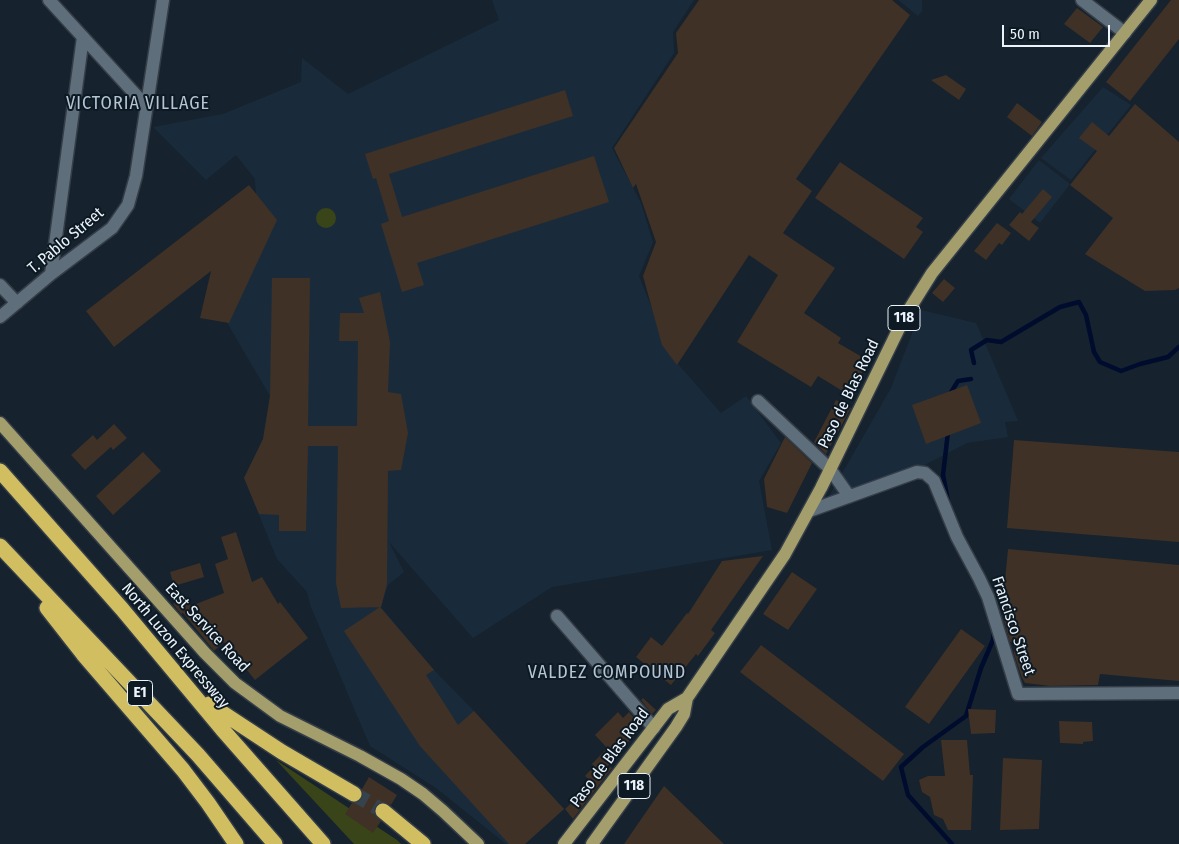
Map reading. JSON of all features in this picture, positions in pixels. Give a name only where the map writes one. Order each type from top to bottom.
[{"type":"highway","name":"North Luzon Expressway","points":[[0,471],[122,609],[222,729],[323,844]]},
{"type":"highway","points":[[0,547],[83,654],[183,770],[236,844]]},
{"type":"highway","name":"E1","points":[[0,547],[198,755],[275,844]]},
{"type":"highway","points":[[122,609],[210,705],[282,752],[354,794]]},
{"type":"highway","points":[[383,811],[424,844]]},
{"type":"main road","name":"Paso de Blas Road","points":[[592,844],[676,727],[684,714],[687,698],[785,554],[830,469],[904,316],[932,273],[1151,0]]},
{"type":"main road","name":"East Service Road","points":[[0,423],[205,653],[235,683],[280,716],[401,779],[443,811],[474,842]]},
{"type":"main road","name":"Paso de Blas Road","points":[[564,844],[668,709],[687,698]]},
{"type":"street","points":[[49,0],[146,106]]},
{"type":"street","name":"T. Pablo Street","points":[[0,317],[51,274],[112,228],[128,205],[136,176],[163,0]]},
{"type":"street","points":[[1082,0],[1125,33]]},
{"type":"street","points":[[51,274],[83,37]]},
{"type":"street","points":[[0,285],[17,302]]},
{"type":"street","points":[[758,402],[830,469],[849,496]]},
{"type":"street","name":"Francisco Street","points":[[809,511],[917,472],[926,473],[934,481],[957,537],[980,578],[988,597],[1018,694],[1179,694]]},
{"type":"street","points":[[557,616],[654,728]]},
{"type":"shaded area","points":[[492,0],[694,0],[673,32],[674,53],[612,148],[641,203],[653,242],[639,276],[671,356],[721,413],[746,396],[781,443],[759,481],[772,550],[552,587],[473,638],[389,542],[404,572],[388,585],[381,607],[434,670],[564,809],[525,844],[506,844],[436,788],[370,746],[311,607],[307,592],[277,559],[244,478],[263,439],[270,396],[222,314],[257,212],[255,179],[236,155],[206,180],[153,127],[223,114],[301,82],[302,58],[348,94],[499,20]]},
{"type":"shaded area","points":[[898,0],[922,0],[922,11],[918,16]]},
{"type":"shaded area","points":[[1103,87],[1131,105],[1071,180],[1041,158]]},
{"type":"shaded area","points":[[1039,160],[1070,184],[1040,223],[1009,199]]},
{"type":"shaded area","points":[[921,310],[976,323],[1018,421],[1005,422],[1008,437],[967,443],[917,469],[828,498],[891,388]]},
{"type":"green space","points":[[326,208],[333,211],[336,218],[333,225],[326,228],[319,225],[316,218],[319,211]]},
{"type":"green space","points":[[276,760],[397,840],[401,844],[354,844]]},
{"type":"building","points":[[699,0],[892,0],[910,15],[796,179],[812,191],[783,233],[835,268],[804,313],[841,338],[838,343],[869,361],[849,395],[818,376],[811,387],[737,342],[778,275],[749,255],[677,365],[662,345],[643,276],[656,242],[636,184],[633,188],[614,148],[678,53],[676,33]]},
{"type":"building","points":[[1171,0],[1179,0],[1179,39],[1130,101],[1106,82]]},
{"type":"building","points":[[1077,8],[1103,27],[1090,43],[1064,24]]},
{"type":"building","points":[[946,75],[966,89],[959,100],[931,80]]},
{"type":"building","points":[[565,90],[573,116],[389,174],[402,217],[594,156],[609,202],[417,263],[424,285],[402,292],[381,224],[389,221],[376,178],[373,179],[365,154]]},
{"type":"building","points":[[1017,103],[1042,122],[1032,136],[1007,117]]},
{"type":"building","points":[[1135,104],[1179,142],[1179,288],[1175,290],[1145,291],[1085,254],[1113,218],[1070,185],[1097,151],[1079,138],[1092,122],[1109,136]]},
{"type":"building","points":[[840,162],[923,218],[916,227],[923,232],[904,259],[815,198]]},
{"type":"building","points":[[249,185],[277,220],[229,323],[200,318],[211,271],[114,347],[86,311]]},
{"type":"building","points":[[1043,189],[1052,197],[1031,222],[1039,228],[1029,241],[1009,225],[1020,212],[1022,214]]},
{"type":"building","points":[[997,223],[1011,233],[1002,245],[999,243],[986,260],[974,251]]},
{"type":"building","points":[[272,278],[310,278],[308,426],[357,426],[358,341],[339,341],[340,313],[364,313],[359,298],[380,292],[390,342],[388,392],[401,394],[408,433],[401,470],[388,471],[387,584],[381,607],[341,608],[336,583],[338,446],[308,446],[306,531],[279,531],[279,515],[259,514],[244,478],[263,439],[270,396]]},
{"type":"building","points":[[944,279],[955,288],[943,302],[932,293]]},
{"type":"building","points":[[967,385],[981,423],[926,444],[912,405]]},
{"type":"building","points":[[836,400],[851,408],[826,454],[814,442]]},
{"type":"building","points":[[114,424],[127,438],[113,450],[111,447],[85,470],[71,455],[93,435],[97,440]]},
{"type":"building","points":[[785,437],[812,463],[787,513],[767,507],[764,479]]},
{"type":"building","points":[[1014,440],[1179,452],[1179,542],[1007,528]]},
{"type":"building","points":[[143,452],[161,471],[113,515],[96,496]]},
{"type":"building","points":[[236,532],[252,582],[262,577],[278,604],[280,602],[308,638],[255,680],[224,642],[214,651],[183,613],[181,614],[173,604],[183,596],[191,606],[224,593],[215,564],[228,559],[221,537]]},
{"type":"building","points":[[1008,549],[1179,565],[1179,681],[1100,674],[1098,685],[1050,686],[1025,683],[1014,654],[1015,642],[1010,642],[1002,614]]},
{"type":"building","points":[[763,556],[711,630],[715,633],[698,656],[696,654],[671,685],[636,657],[651,637],[662,646],[688,614],[722,561]]},
{"type":"building","points":[[200,563],[204,577],[174,586],[170,572]]},
{"type":"building","points":[[792,572],[817,589],[788,630],[763,614]]},
{"type":"building","points":[[380,607],[434,670],[426,675],[458,725],[474,711],[564,809],[525,844],[509,844],[420,746],[344,631]]},
{"type":"building","points":[[961,629],[985,646],[929,724],[905,707]]},
{"type":"building","points":[[761,645],[904,754],[883,781],[740,672]]},
{"type":"building","points":[[643,698],[656,710],[652,714],[641,700]]},
{"type":"building","points":[[968,709],[996,710],[995,733],[971,734]]},
{"type":"building","points":[[618,712],[623,718],[629,712],[641,726],[636,731],[638,732],[613,757],[614,759],[606,768],[604,766],[601,768],[605,772],[610,767],[612,768],[573,819],[565,809],[593,783],[585,776],[594,766],[592,764],[607,748],[595,735]]},
{"type":"building","points":[[1059,721],[1092,722],[1093,741],[1083,742],[1083,744],[1060,743]]},
{"type":"building","points":[[941,740],[967,740],[970,775],[973,775],[971,830],[948,830],[943,819],[934,815],[930,797],[922,792],[919,780],[928,776],[945,776]]},
{"type":"building","points":[[1003,758],[1042,760],[1039,829],[1000,830]]},
{"type":"building","points":[[369,777],[397,795],[391,805],[384,802],[376,805],[374,814],[381,821],[373,833],[345,814],[352,803],[362,799],[362,789]]},
{"type":"building","points":[[664,786],[724,844],[624,844]]},
{"type":"waterway","points":[[974,363],[971,350],[987,340],[1001,342],[1060,307],[1079,302],[1086,315],[1094,352],[1100,362],[1121,371],[1168,357],[1179,347]]},
{"type":"waterway","points":[[950,394],[958,381],[971,379]]},
{"type":"waterway","points":[[948,432],[943,475],[948,501]]},
{"type":"waterway","points":[[952,844],[908,795],[901,767],[923,747],[966,716],[981,668],[993,640],[994,630]]},
{"type":"tunnel","points":[[354,794],[383,811]]},
{"type":"district","name":"VICTORIA VILLAGE","points":[[138,104]]},
{"type":"district","name":"VALDEZ COMPOUND","points":[[607,673]]}]
